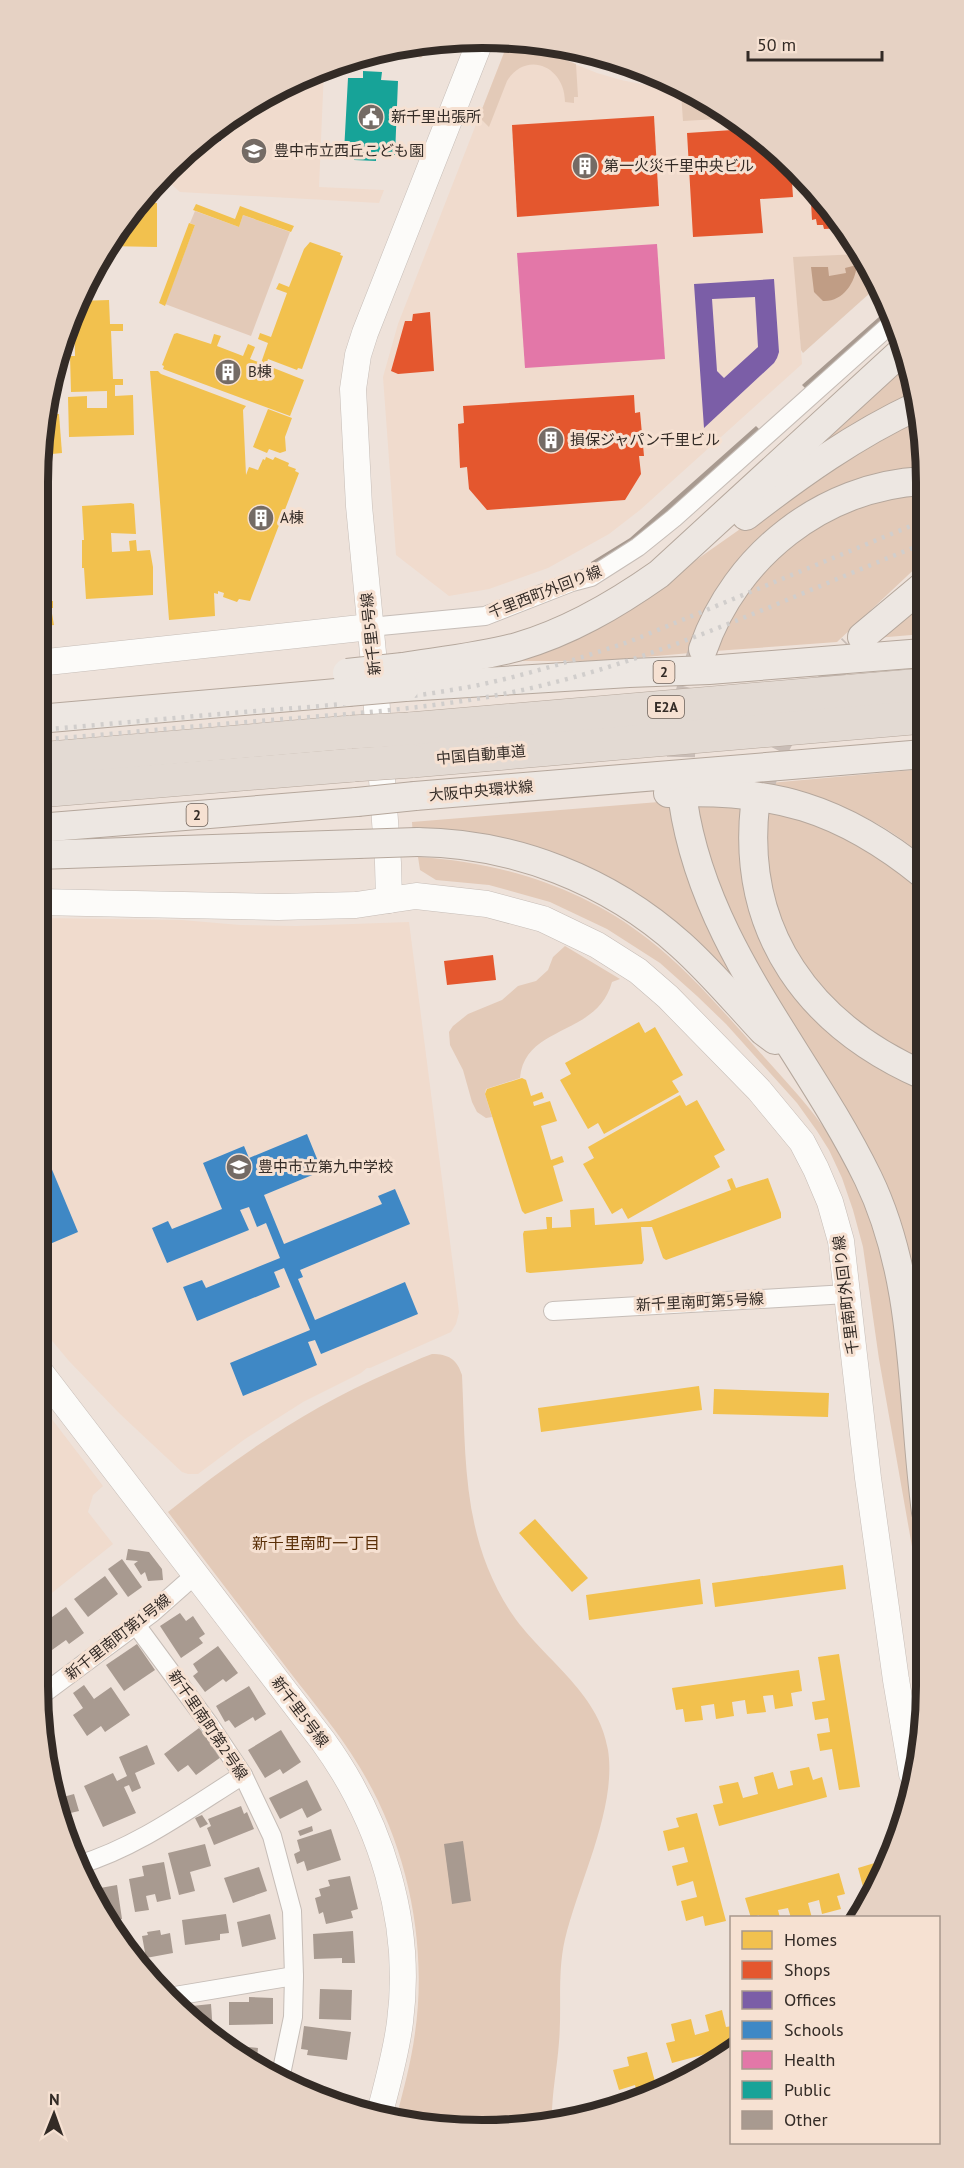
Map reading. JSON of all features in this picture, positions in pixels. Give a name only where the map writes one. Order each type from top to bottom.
[{"type":"highway","name":"E2A","points":[[48,758],[916,686]]},
{"type":"highway","name":"中国自動車道","points":[[48,790],[916,718]]},
{"type":"main road","points":[[659,574],[897,356]]},
{"type":"main road","points":[[404,677],[539,640],[589,618],[721,535],[837,448],[882,422],[910,409]]},
{"type":"main road","points":[[703,649],[718,613],[739,580],[765,550],[795,526],[819,511],[855,495],[895,484],[916,482]]},
{"type":"main road","points":[[862,638],[916,592]]},
{"type":"main road","name":"2","points":[[48,718],[129,712],[404,677],[619,674],[709,670],[916,654]]},
{"type":"main road","name":"大阪中央環状線","points":[[48,827],[916,755]]},
{"type":"main road","points":[[517,787],[632,795],[721,792],[789,802],[832,816],[857,828],[916,869]]},
{"type":"main road","points":[[683,801],[698,868],[716,912],[760,996],[868,1178],[883,1214],[894,1247],[905,1306],[916,1414]]},
{"type":"main road","points":[[755,805],[752,852],[758,892],[774,940],[788,965],[816,1000],[843,1026],[881,1053],[916,1071]]},
{"type":"main road","points":[[48,855],[417,842],[466,845],[511,854],[565,872],[615,896],[663,930],[692,955],[763,1031],[783,1047],[812,1082]]},
{"type":"street","name":"新千里5号線","points":[[389,900],[360,516],[353,389],[356,363],[365,333],[477,48]]},
{"type":"street","name":"千里西町外回り線","points":[[48,662],[485,616],[597,574],[638,547],[668,523],[887,327]]},
{"type":"street","name":"千里南町外回り線","points":[[389,900],[416,896],[487,904],[543,919],[597,945],[652,983],[686,1014],[759,1090],[802,1142],[836,1218],[843,1254],[868,1478],[910,1760]]},
{"type":"street","points":[[48,902],[278,907],[356,905],[389,900]]},
{"type":"street","name":"新千里南町第5号線","points":[[553,1311],[847,1294]]},
{"type":"street","name":"新千里5号線","points":[[48,1382],[333,1755],[354,1790],[377,1841],[391,1883],[399,1926],[402,1974],[400,2021],[382,2108]]},
{"type":"street","name":"新千里南町第1号線","points":[[48,1690],[136,1624],[195,1575]]},
{"type":"street","name":"新千里南町第2号線","points":[[136,1624],[243,1775],[272,1836],[292,1911],[293,2017],[282,2071]]},
{"type":"street","points":[[86,1863],[146,1836],[243,1775]]},
{"type":"street","points":[[178,1996],[294,1976]]},
{"type":"shaded area","points":[[506,49],[547,53],[597,73],[621,80],[658,86],[699,106],[746,138],[789,175],[826,218],[851,255],[794,258],[802,364],[640,510],[609,534],[548,568],[489,589],[449,596],[396,555],[383,377],[398,324]]},
{"type":"shaded area","points":[[506,49],[549,53],[576,64],[578,97],[574,97],[574,103],[565,102],[559,79],[552,71],[543,66],[524,66],[507,81],[489,127],[479,117]]},
{"type":"shaded area","points":[[426,52],[421,58],[411,54]]},
{"type":"shaded area","name":"豊中市立西丘こども園","points":[[324,78],[319,187],[384,190],[379,203],[180,192],[169,182],[218,138],[265,106]]},
{"type":"shaded area","points":[[681,97],[720,119],[683,121]]},
{"type":"shaded area","points":[[195,211],[239,227],[243,215],[290,232],[251,336],[165,304],[195,225],[190,223]]},
{"type":"shaded area","points":[[851,254],[872,291],[803,353],[801,350],[793,257]]},
{"type":"shaded area","points":[[857,265],[851,285],[842,295],[823,301],[814,292],[811,267],[828,267],[829,276],[846,273],[845,268]]},
{"type":"shaded area","points":[[901,370],[908,397],[827,438]]},
{"type":"shaded area","points":[[911,421],[916,470],[868,478],[699,627],[690,653],[600,661],[520,661],[608,622],[821,472]]},
{"type":"shaded area","points":[[916,494],[916,568],[837,642],[715,651],[732,613],[771,562],[818,525],[876,500]]},
{"type":"shaded area","points":[[916,604],[916,635],[876,638]]},
{"type":"shaded area","points":[[916,770],[916,850],[889,831],[852,811],[770,783]]},
{"type":"shaded area","points":[[696,800],[745,802],[763,941],[916,1078],[916,1288],[751,956],[708,860]]},
{"type":"shaded area","points":[[671,801],[746,999],[653,914],[413,837],[412,822]]},
{"type":"shaded area","points":[[768,806],[804,814],[893,863],[916,882],[916,1058],[876,1034],[853,1016],[831,996],[795,951],[774,898],[768,852]]},
{"type":"shaded area","points":[[418,857],[509,871],[568,892],[623,921],[663,951],[704,991],[796,1092],[832,1139],[850,1169],[864,1200],[885,1266],[891,1295],[916,1534],[916,1566],[879,1359],[863,1247],[842,1178],[817,1131],[797,1103],[726,1024],[660,963],[607,929],[550,902],[489,885],[436,880],[420,870]]},
{"type":"shaded area","name":"豊中市立第九中学校","points":[[48,918],[182,920],[240,925],[296,926],[409,922],[459,1312],[451,1332],[367,1368],[303,1402],[245,1439],[198,1474],[182,1472],[120,1414],[48,1336]]},
{"type":"shaded area","points":[[565,946],[620,979],[612,982],[604,1000],[592,1013],[547,1038],[534,1048],[525,1061],[520,1078],[486,1089],[485,1094],[492,1117],[486,1118],[477,1112],[472,1102],[463,1070],[450,1045],[449,1032],[468,1014],[502,1000],[518,986],[536,981],[548,970],[553,957]]},
{"type":"shaded area","points":[[432,1354],[443,1355],[455,1361],[462,1375],[466,1467],[475,1526],[494,1583],[523,1628],[581,1692],[602,1729],[608,1750],[607,1796],[602,1820],[571,1917],[563,1952],[560,1978],[560,2029],[552,2114],[482,2120],[397,2112],[415,2033],[418,1964],[416,1929],[410,1895],[390,1828],[376,1796],[343,1742],[168,1512],[274,1434],[330,1401]]},
{"type":"shaded area","points":[[48,1414],[103,1486],[93,1495],[88,1512],[113,1544],[48,1596]]},
{"type":"building: Homes","points":[[151,203],[157,203],[157,247],[118,246]]},
{"type":"building: Homes","points":[[196,204],[235,219],[240,206],[294,226],[291,232],[243,215],[239,227],[193,210]]},
{"type":"building: Homes","points":[[189,223],[195,225],[165,306],[159,303]]},
{"type":"building: Homes","points":[[310,242],[341,253],[340,255],[343,256],[302,369],[297,370],[268,359],[266,365],[304,380],[290,416],[163,369],[162,365],[174,334],[177,333],[211,344],[214,334],[221,336],[217,346],[243,356],[248,344],[255,347],[250,359],[261,363],[268,343],[258,339],[260,333],[271,337],[287,293],[276,289],[279,283],[289,287],[304,249]]},
{"type":"building: Homes","points":[[109,300],[110,324],[123,324],[123,331],[111,331],[113,379],[123,379],[123,385],[115,385],[115,396],[133,395],[134,435],[69,437],[68,397],[87,396],[87,408],[107,408],[107,391],[71,392],[70,356],[75,356],[74,333],[88,301]]},
{"type":"building: Homes","points":[[150,371],[158,371],[246,406],[243,410],[246,475],[249,467],[258,470],[266,457],[273,460],[275,457],[289,463],[288,466],[299,473],[250,601],[239,599],[237,602],[223,597],[224,593],[218,591],[218,594],[214,593],[215,616],[169,620]]},
{"type":"building: Homes","points":[[268,409],[292,418],[285,437],[286,451],[280,453],[269,449],[267,453],[253,447]]},
{"type":"building: Homes","points":[[54,414],[59,414],[62,453],[49,454]]},
{"type":"building: Homes","points":[[134,504],[136,534],[111,533],[112,552],[130,551],[129,541],[136,540],[137,551],[150,550],[153,567],[153,595],[86,599],[84,568],[82,568],[82,540],[84,540],[82,506]]},
{"type":"building: Homes","points":[[48,588],[51,601],[53,601],[53,608],[51,608],[54,625],[48,626]]},
{"type":"building: Homes","points":[[639,1022],[645,1033],[655,1027],[683,1075],[672,1081],[679,1092],[604,1134],[598,1123],[588,1129],[560,1080],[571,1074],[565,1063]]},
{"type":"building: Homes","points":[[522,1078],[526,1080],[531,1096],[542,1092],[544,1098],[533,1102],[534,1106],[550,1101],[557,1121],[541,1126],[551,1160],[562,1156],[564,1162],[553,1166],[563,1201],[525,1214],[522,1211],[485,1094],[487,1089]]},
{"type":"building: Homes","points":[[680,1095],[686,1106],[697,1100],[725,1150],[714,1156],[720,1167],[628,1219],[622,1208],[612,1214],[583,1164],[594,1158],[588,1147]]},
{"type":"building: Homes","points":[[732,1178],[736,1188],[768,1178],[781,1218],[666,1260],[663,1258],[652,1227],[641,1227],[644,1260],[642,1264],[526,1272],[524,1231],[547,1229],[546,1217],[552,1217],[552,1228],[571,1227],[570,1210],[594,1208],[595,1225],[650,1221],[731,1190],[727,1180]]},
{"type":"building: Homes","points":[[699,1386],[702,1410],[541,1432],[538,1408]]},
{"type":"building: Homes","points":[[714,1389],[829,1393],[828,1417],[713,1414]]},
{"type":"building: Homes","points":[[535,1519],[588,1578],[572,1592],[519,1533]]},
{"type":"building: Homes","points":[[843,1565],[846,1589],[715,1607],[712,1583]]},
{"type":"building: Homes","points":[[700,1579],[703,1604],[589,1620],[586,1595]]},
{"type":"building: Homes","points":[[839,1654],[860,1787],[839,1790],[832,1749],[820,1751],[817,1734],[830,1732],[828,1718],[815,1720],[812,1702],[825,1700],[818,1657]]},
{"type":"building: Homes","points":[[799,1670],[802,1691],[791,1693],[793,1706],[775,1709],[773,1695],[763,1696],[766,1712],[747,1714],[745,1700],[732,1702],[734,1716],[716,1719],[714,1704],[701,1706],[703,1720],[685,1722],[683,1709],[676,1710],[672,1688]]},
{"type":"building: Homes","points":[[809,1767],[813,1780],[822,1777],[827,1797],[719,1826],[713,1805],[723,1803],[719,1786],[738,1782],[743,1798],[758,1794],[754,1777],[773,1772],[778,1789],[793,1785],[790,1771]]},
{"type":"building: Homes","points":[[697,1813],[726,1921],[705,1926],[703,1916],[686,1921],[681,1901],[697,1897],[693,1881],[677,1886],[672,1866],[688,1862],[684,1847],[668,1851],[663,1831],[679,1827],[676,1818]]},
{"type":"building: Homes","points":[[878,1862],[864,1891],[858,1868]]},
{"type":"building: Homes","points":[[839,1873],[845,1894],[837,1896],[841,1909],[822,1914],[819,1900],[808,1903],[811,1916],[790,1916],[788,1908],[778,1910],[780,1916],[750,1916],[745,1898]]},
{"type":"building: Homes","points":[[722,2010],[726,2027],[730,2026],[730,2042],[716,2051],[672,2063],[666,2043],[675,2041],[671,2024],[691,2019],[695,2035],[709,2031],[705,2015]]},
{"type":"building: Homes","points":[[647,2052],[656,2084],[637,2091],[635,2085],[619,2090],[613,2070],[629,2066],[627,2057]]},
{"type":"building: Shops","name":"第一火災千里中央ビル","points":[[654,116],[659,206],[517,217],[512,125]]},
{"type":"building: Shops","points":[[735,130],[792,178],[793,197],[760,199],[763,233],[693,237],[687,133]]},
{"type":"building: Shops","points":[[811,199],[834,228],[824,229],[823,225],[817,225],[816,219],[812,220]]},
{"type":"building: Shops","points":[[430,312],[434,371],[398,374],[391,371],[405,321],[412,321],[413,314]]},
{"type":"building: Shops","name":"損保ジャパン千里ビル","points":[[634,395],[635,413],[640,412],[644,456],[639,456],[641,474],[625,500],[487,510],[469,489],[467,467],[460,468],[458,424],[464,423],[463,406]]},
{"type":"building: Shops","points":[[493,955],[496,980],[447,985],[444,961]]},
{"type":"building: Offices","points":[[774,279],[779,352],[777,358],[704,428],[694,284]],"holes":[[[755,297],[758,347],[724,378],[717,371],[712,299]]]},
{"type":"building: Schools","points":[[307,1134],[322,1171],[264,1195],[284,1244],[382,1204],[378,1196],[395,1189],[410,1224],[300,1270],[303,1277],[298,1279],[315,1320],[405,1282],[418,1314],[321,1354],[315,1340],[308,1342],[317,1365],[243,1396],[230,1363],[310,1330],[284,1268],[274,1272],[280,1287],[197,1321],[183,1287],[202,1280],[206,1288],[280,1258],[266,1223],[257,1227],[249,1207],[240,1210],[249,1230],[167,1263],[152,1228],[168,1221],[172,1229],[222,1209],[203,1163],[244,1146],[249,1158]]},
{"type":"building: Schools","points":[[48,1160],[78,1232],[48,1245]]},
{"type":"building: Health","points":[[657,244],[665,359],[525,368],[517,253]]},
{"type":"building: Public","name":"新千里出張所","points":[[363,71],[382,72],[381,80],[398,81],[395,155],[376,154],[376,161],[354,160],[354,153],[344,152],[348,78],[363,78]]},
{"type":"building: Other","points":[[882,314],[884,319],[806,389],[802,385]]},
{"type":"building: Other","points":[[756,426],[760,430],[662,517],[633,542],[593,567],[591,562],[630,538]]},
{"type":"building: Other","points":[[128,1549],[149,1552],[162,1569],[163,1580],[148,1581],[145,1572],[141,1575],[134,1564],[138,1561],[126,1560]]},
{"type":"building: Other","points":[[122,1559],[142,1587],[128,1597],[108,1569]]},
{"type":"building: Other","points":[[105,1576],[118,1594],[88,1617],[74,1599]]},
{"type":"building: Other","points":[[66,1607],[84,1633],[69,1644],[66,1640],[52,1650],[48,1643],[48,1620]]},
{"type":"building: Other","points":[[180,1613],[186,1621],[193,1616],[205,1634],[199,1638],[203,1643],[181,1658],[160,1626]]},
{"type":"building: Other","points":[[137,1644],[155,1670],[124,1691],[106,1665]]},
{"type":"building: Other","points":[[218,1646],[238,1673],[226,1682],[223,1679],[205,1692],[193,1676],[198,1672],[193,1664]]},
{"type":"building: Other","points":[[84,1685],[94,1699],[111,1687],[130,1715],[105,1732],[101,1726],[87,1736],[73,1715],[83,1708],[73,1693]]},
{"type":"building: Other","points":[[249,1686],[266,1714],[255,1721],[253,1717],[235,1728],[229,1720],[225,1722],[216,1706]]},
{"type":"building: Other","points":[[199,1728],[221,1757],[196,1775],[188,1765],[178,1772],[164,1754]]},
{"type":"building: Other","points":[[281,1730],[301,1762],[283,1774],[280,1769],[265,1778],[248,1750]]},
{"type":"building: Other","points":[[147,1745],[155,1764],[135,1773],[141,1788],[132,1792],[129,1785],[124,1787],[136,1813],[103,1827],[84,1786],[113,1773],[117,1781],[127,1776],[119,1757]]},
{"type":"building: Other","points":[[307,1780],[322,1810],[307,1818],[302,1808],[280,1819],[269,1798]]},
{"type":"building: Other","points":[[74,1794],[79,1811],[67,1814],[63,1797]]},
{"type":"building: Other","points":[[241,1806],[244,1814],[247,1812],[254,1829],[214,1845],[207,1828],[211,1826],[208,1819]]},
{"type":"building: Other","points":[[202,1815],[208,1824],[200,1828],[195,1818]]},
{"type":"building: Other","points":[[312,1826],[313,1831],[300,1836],[298,1831]]},
{"type":"building: Other","points":[[331,1829],[341,1860],[307,1871],[304,1861],[297,1864],[294,1854],[300,1851],[297,1840]]},
{"type":"building: Other","points":[[463,1841],[471,1901],[452,1904],[444,1844]]},
{"type":"building: Other","points":[[205,1844],[211,1866],[190,1872],[195,1891],[179,1895],[168,1853]]},
{"type":"building: Other","points":[[164,1862],[171,1899],[157,1902],[155,1894],[146,1896],[149,1910],[135,1912],[129,1879],[144,1876],[142,1866]]},
{"type":"building: Other","points":[[259,1867],[267,1891],[233,1903],[224,1878]]},
{"type":"building: Other","points":[[350,1876],[358,1909],[351,1911],[353,1918],[326,1924],[323,1912],[319,1914],[315,1898],[321,1896],[319,1889],[330,1886],[328,1880]]},
{"type":"building: Other","points":[[117,1885],[122,1919],[117,1920],[98,1888]]},
{"type":"building: Other","points":[[226,1914],[229,1933],[220,1934],[220,1940],[185,1945],[182,1920]]},
{"type":"building: Other","points":[[270,1914],[276,1939],[242,1947],[237,1922]]},
{"type":"building: Other","points":[[160,1930],[161,1935],[170,1933],[173,1953],[146,1958],[142,1936],[148,1935],[147,1932]]},
{"type":"building: Other","points":[[353,1931],[355,1963],[342,1963],[342,1958],[314,1959],[313,1934]]},
{"type":"building: Other","points":[[320,1989],[352,1990],[351,2020],[319,2019]]},
{"type":"building: Other","points":[[249,1997],[273,1998],[273,2024],[229,2025],[229,2002],[249,2002]]},
{"type":"building: Other","points":[[211,2004],[212,2025],[196,2012],[190,2006]]},
{"type":"building: Other","points":[[304,2026],[351,2032],[347,2060],[307,2055],[308,2050],[301,2049]]},
{"type":"building: Other","points":[[240,2046],[258,2048],[257,2057]]},
{"type":"building: Other","points":[[315,2087],[337,2091],[337,2095]]},
{"type":"tunnel","points":[[760,788],[775,748],[796,712],[852,648]]},
{"type":"tunnel","points":[[683,799],[681,759],[684,723],[691,687],[703,649]]},
{"type":"railway","points":[[48,729],[362,702],[416,696],[490,683],[551,667],[631,641],[916,524]]},
{"type":"railway","points":[[48,739],[374,712],[510,693],[593,672],[689,639],[916,547]]},
{"type":"place","name":"新千里出張所","points":[[371,117]]},
{"type":"place","name":"豊中市立西丘こども園","points":[[254,151]]},
{"type":"place","name":"第一火災千里中央ビル","points":[[585,166]]},
{"type":"place","name":"B棟","points":[[228,372]]},
{"type":"place","name":"損保ジャパン千里ビル","points":[[551,440]]},
{"type":"place","name":"A棟","points":[[261,518]]},
{"type":"place","name":"豊中市立第九中学校","points":[[239,1167]]},
{"type":"district","name":"新千里南町一丁目","points":[[316,1543]]}]
